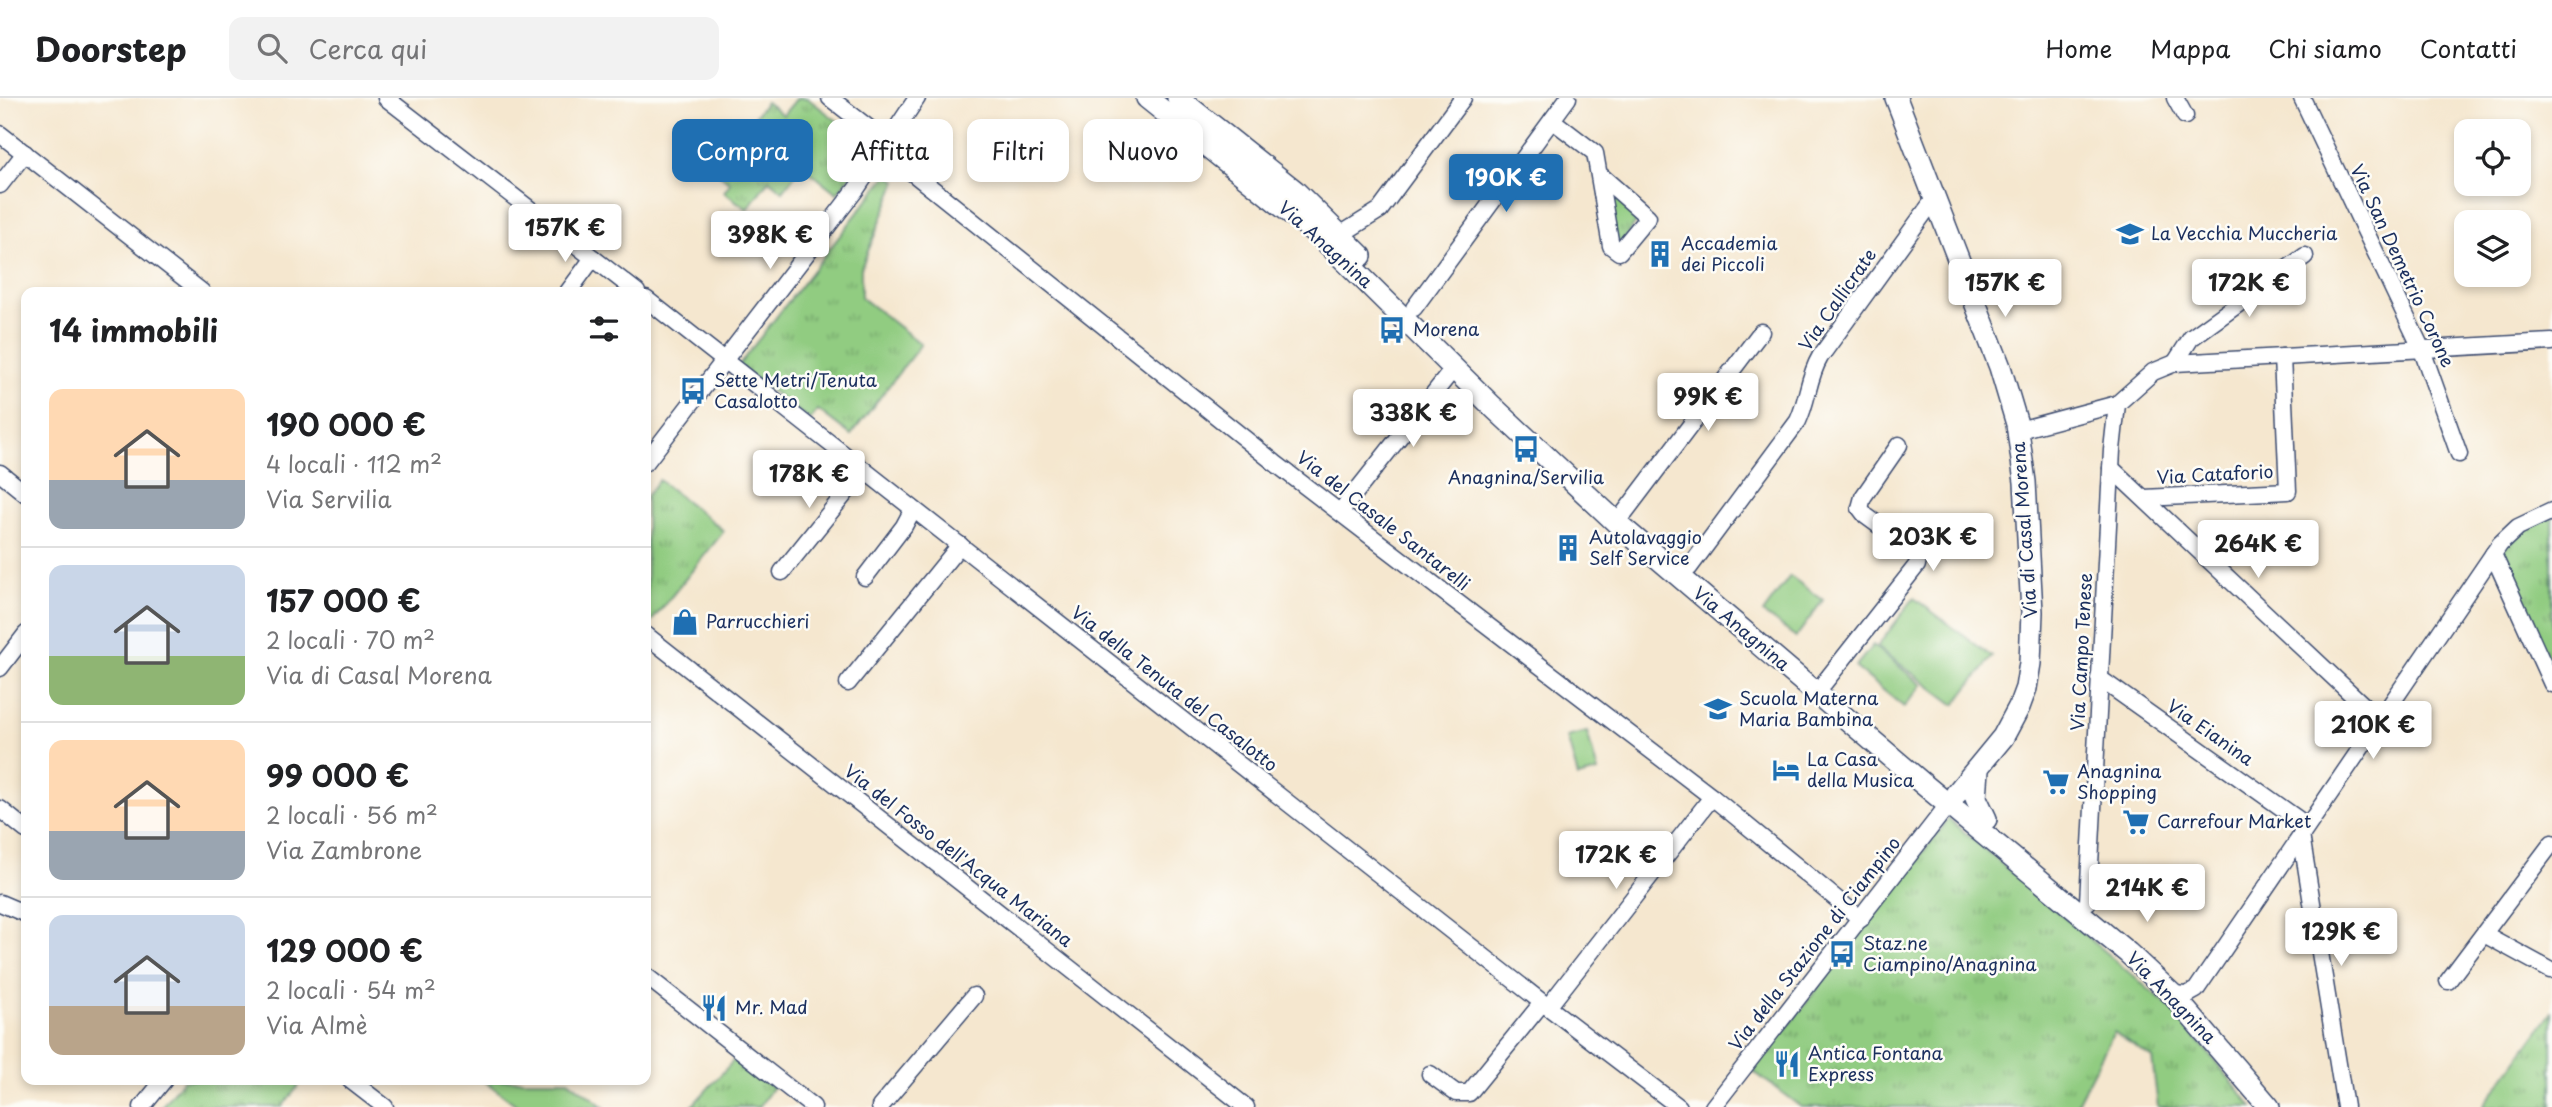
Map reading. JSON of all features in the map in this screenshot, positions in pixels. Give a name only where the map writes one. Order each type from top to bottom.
[{"type":"main road","name":"Via Anagnina","points":[[1147,98],[1323,239],[1618,524],[2143,948],[2269,1107]]},
{"type":"main road","name":"Via Anagnina","points":[[1178,98],[1295,191],[1494,388],[1625,512],[1825,683],[2091,921],[2181,994],[2286,1107]]},
{"type":"main road","name":"Via di Casal Morena","points":[[1896,98],[1996,356],[2019,430],[2027,503],[2032,612],[2026,688],[2003,737],[1978,770],[1948,793]]},
{"type":"main road","points":[[1978,770],[1976,794],[1986,819]]},
{"type":"street","points":[[386,98],[631,287]]},
{"type":"street","name":"Via del Casale Santarelli","points":[[830,98],[854,119]]},
{"type":"street","points":[[903,119],[917,98]]},
{"type":"street","points":[[1340,235],[1380,210],[1464,98]]},
{"type":"street","points":[[1414,308],[1568,98]]},
{"type":"street","points":[[2175,98],[2185,116]]},
{"type":"street","name":"Via San Demetrio Corone","points":[[2302,98],[2422,350],[2459,454]]},
{"type":"street","points":[[1552,120],[1595,153],[1599,173]]},
{"type":"street","points":[[0,134],[196,287]]},
{"type":"street","points":[[0,184],[25,153]]},
{"type":"street","points":[[1236,170],[1245,167],[1255,158]]},
{"type":"street","points":[[651,454],[861,182]]},
{"type":"street","name":"Via del Casale Santarelli","points":[[931,182],[1340,512],[1712,797],[1861,919]]},
{"type":"street","name":"Via Callicrate","points":[[1689,568],[1798,421],[1812,372],[1820,357],[1935,198]]},
{"type":"street","points":[[2175,363],[2191,338],[2305,256]]},
{"type":"street","points":[[572,287],[593,258]]},
{"type":"street","name":"Via della Tenuta del Casalotto","points":[[651,303],[1545,1005],[1679,1107]]},
{"type":"street","points":[[1625,512],[1761,332]]},
{"type":"street","points":[[2019,430],[2117,404],[2153,372],[2175,363],[2552,342]]},
{"type":"street","name":"Via Cataforio","points":[[2144,498],[2288,491],[2283,357]]},
{"type":"street","points":[[1340,512],[1450,373],[1452,366]]},
{"type":"street","name":"Via Campo Tenese","points":[[2088,902],[2111,468],[2117,404]]},
{"type":"street","points":[[1825,683],[1917,565],[1918,559],[1914,551],[1866,516],[1860,508],[1863,497],[1899,445]]},
{"type":"street","points":[[2111,468],[2379,720]]},
{"type":"street","points":[[782,572],[864,470]]},
{"type":"street","points":[[0,473],[21,490]]},
{"type":"street","points":[[865,577],[914,509]]},
{"type":"street","points":[[2181,994],[2199,986],[2300,828],[2379,720],[2493,554],[2514,530],[2552,511]]},
{"type":"street","points":[[848,683],[960,545]]},
{"type":"street","points":[[2493,554],[2552,684]]},
{"type":"street","name":"Via del Fosso dell'Acqua Mariana","points":[[651,639],[1246,1107]]},
{"type":"street","points":[[0,668],[21,641]]},
{"type":"street","name":"Via Eianina","points":[[2099,678],[2300,828]]},
{"type":"street","name":"Via della Stazione di Ciampino","points":[[1713,1107],[1861,919],[1948,793]]},
{"type":"street","points":[[1430,1074],[1455,1093],[1469,1093],[1545,1005],[1712,797]]},
{"type":"street","points":[[0,809],[21,826]]},
{"type":"street","points":[[2300,828],[2345,1107]]},
{"type":"street","points":[[2448,981],[2552,843]]},
{"type":"street","points":[[0,903],[21,912]]},
{"type":"street","points":[[2484,934],[2550,970]]},
{"type":"street","points":[[651,980],[808,1105]]},
{"type":"street","points":[[880,1107],[974,996]]},
{"type":"street","points":[[142,1107],[160,1085]]},
{"type":"street","points":[[356,1085],[385,1107]]},
{"type":"green space","points":[[797,98],[807,98],[835,119],[827,119],[827,182],[846,182],[837,193],[813,174],[813,119],[753,119],[766,102],[783,115]]},
{"type":"green space","points":[[767,182],[747,209],[724,192],[730,183]]},
{"type":"green space","points":[[772,182],[790,182],[783,191]]},
{"type":"green space","points":[[882,182],[897,182],[861,268],[861,297],[921,344],[851,435],[818,410],[810,420],[738,366]]},
{"type":"green space","points":[[1612,193],[1640,217],[1619,246],[1615,243],[1607,198]]},
{"type":"green space","points":[[659,480],[724,531],[651,622],[651,490]]},
{"type":"green space","points":[[2552,515],[2552,684],[2493,554],[2500,544]]},
{"type":"green space","points":[[1790,576],[1823,600],[1796,637],[1763,613]]},
{"type":"green space","points":[[1914,598],[1992,657],[1955,705],[1877,647]]},
{"type":"green space","points":[[1873,645],[1922,685],[1904,707],[1855,667]]},
{"type":"green space","points":[[1587,732],[1598,772],[1578,777],[1567,737]]},
{"type":"green space","points":[[1949,819],[2173,1010],[2253,1107],[2158,1107],[2152,1058],[2114,1032],[2075,1107],[1801,1107],[1753,1071]]},
{"type":"green space","points":[[2552,1012],[2552,1107],[2483,1107]]},
{"type":"green space","points":[[734,1060],[773,1087],[759,1107],[691,1107]]},
{"type":"green space","points":[[179,1085],[299,1085],[282,1107],[161,1107]]},
{"type":"green space","points":[[490,1085],[575,1085],[604,1107],[519,1107]]},
{"type":"place","name":"La Vecchia Muccheria","points":[[2130,234]]},
{"type":"place","name":"Accademia dei Piccoli","points":[[1660,254]]},
{"type":"place","name":"Morena","points":[[1392,330]]},
{"type":"place","name":"Sette Metri/Tenuta Casalotto","points":[[693,391]]},
{"type":"place","name":"Anagnina/Servilia","points":[[1526,449]]},
{"type":"place","name":"Autolavaggio Self Service","points":[[1568,548]]},
{"type":"place","name":"Parrucchieri","points":[[685,622]]},
{"type":"place","name":"Scuola Materna Maria Bambina","points":[[1718,709]]},
{"type":"place","name":"La Casa della Musica","points":[[1786,770]]},
{"type":"place","name":"Anagnina Shopping","points":[[2056,782]]},
{"type":"place","name":"Carrefour Market","points":[[2136,822]]},
{"type":"place","name":"Staz.ne Ciampino/Anagnina","points":[[1842,954]]},
{"type":"place","name":"Mr. Mad","points":[[714,1008]]},
{"type":"place","name":"Antica Fontana Express","points":[[1787,1064]]}]
